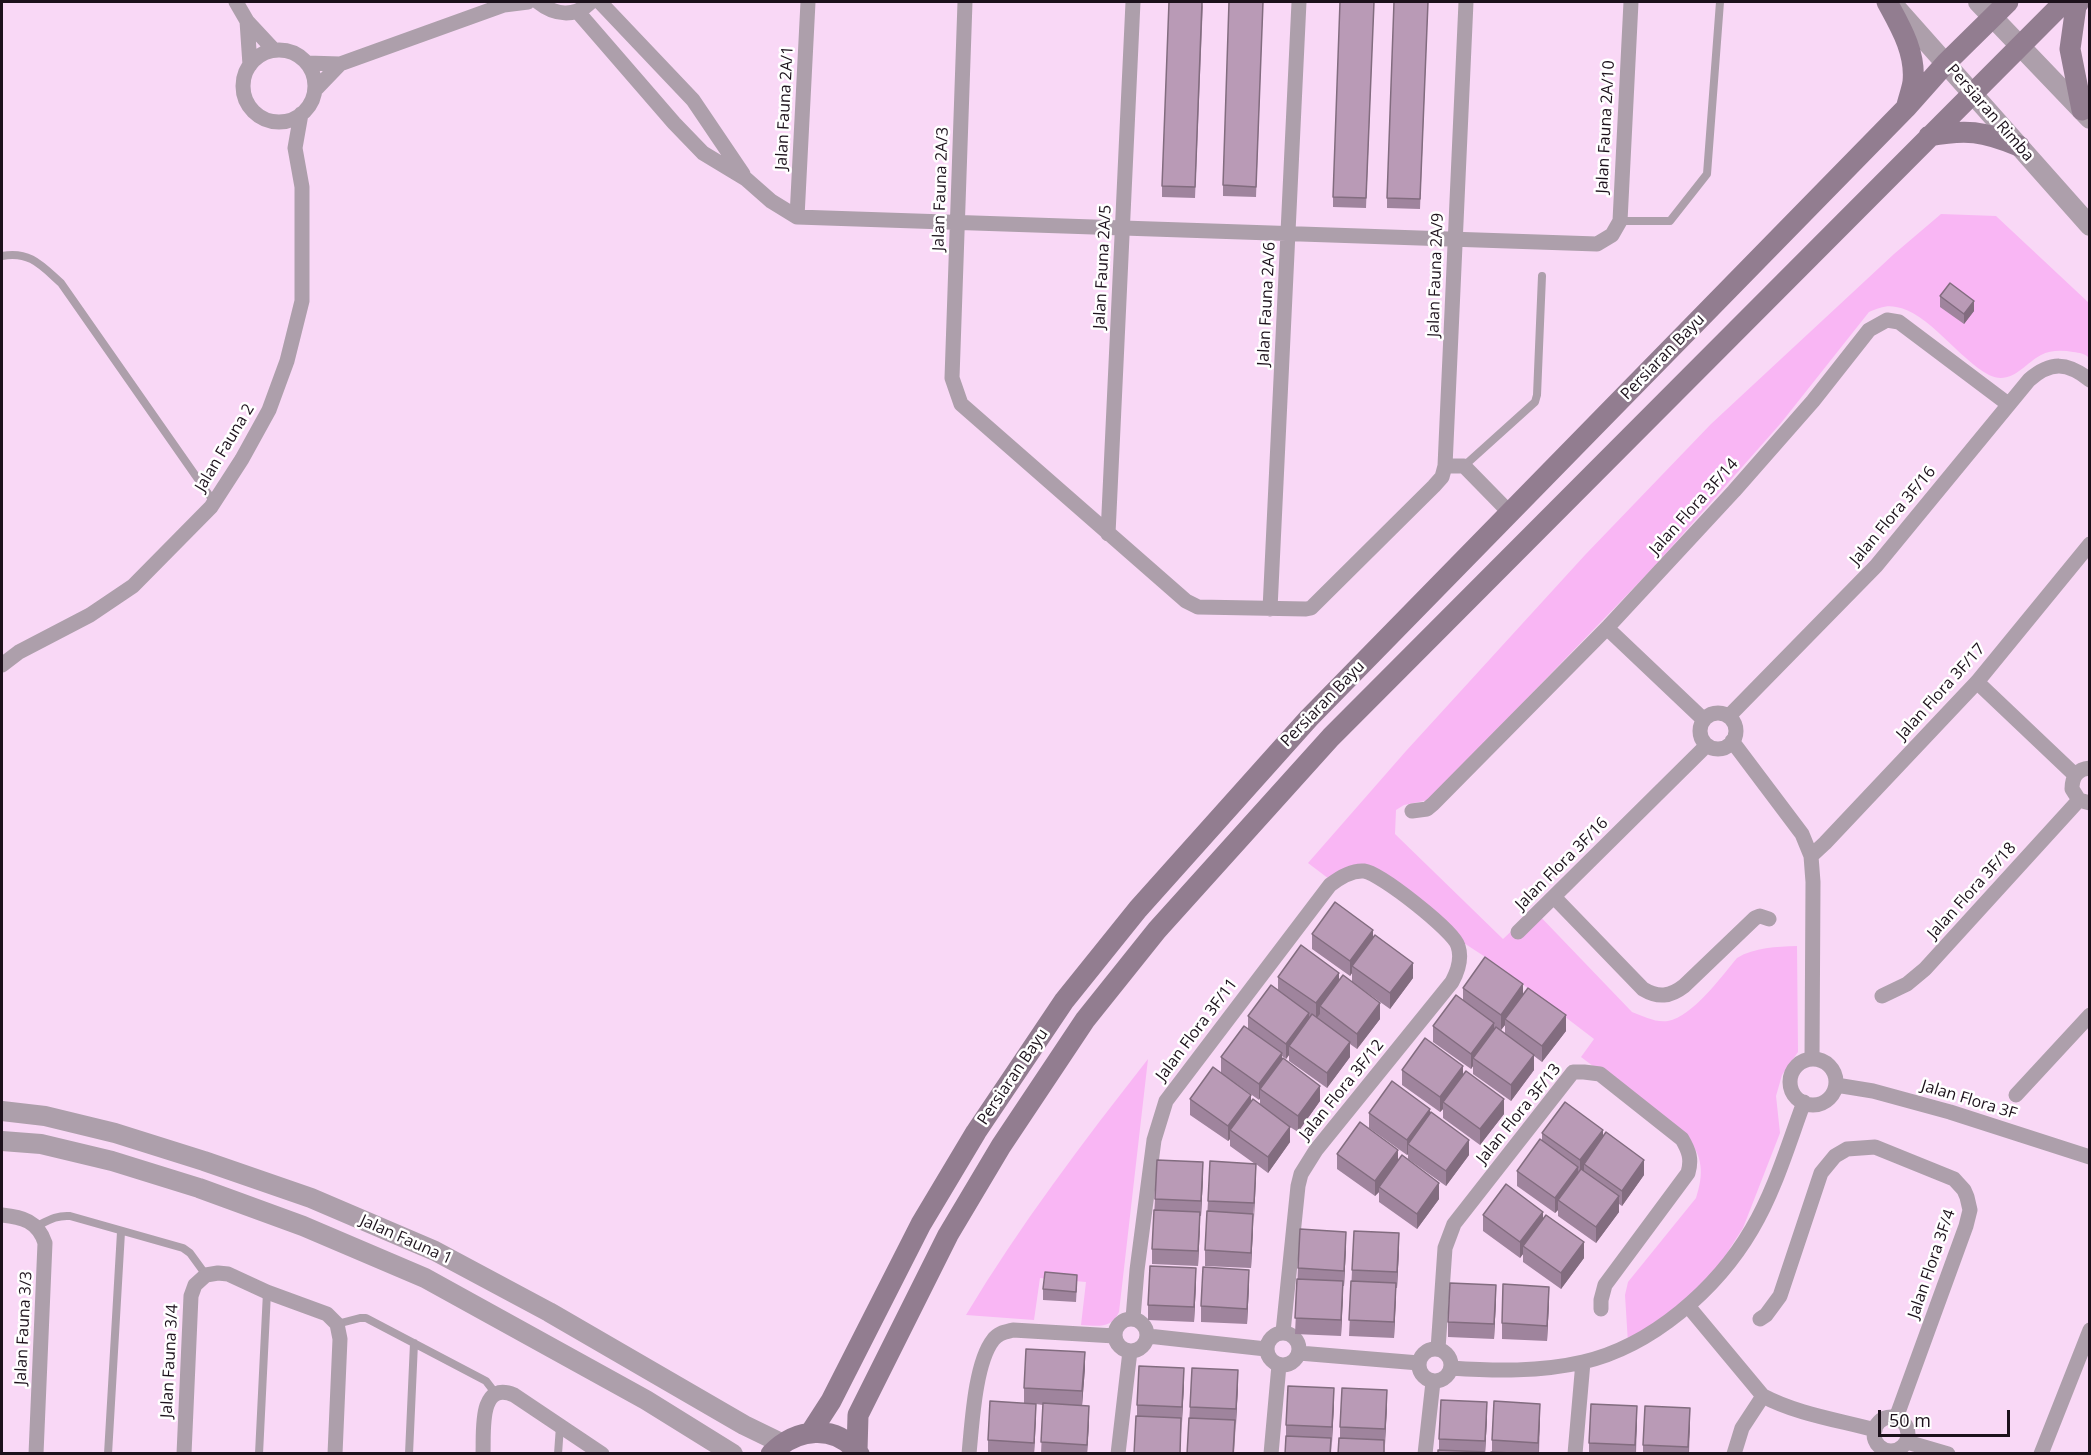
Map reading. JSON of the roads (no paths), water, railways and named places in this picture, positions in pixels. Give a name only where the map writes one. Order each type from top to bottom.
[{"type":"main road","points":[[1889,2],[1906,38],[1913,61],[1913,82],[1906,108]]},
{"type":"main road","name":"Persiaran Bayu","points":[[811,1432],[831,1401],[927,1214],[976,1132],[1064,1001],[1138,909],[1309,718],[2008,2]]},
{"type":"main road","name":"Persiaran Bayu","points":[[858,1452],[858,1415],[948,1236],[1001,1146],[1085,1020],[1157,930],[1331,737],[2064,2]]},
{"type":"main road","points":[[2079,2],[2076,6],[2070,50],[2086,115]]},
{"type":"main road","points":[[1929,136],[1973,131],[2019,146]]},
{"type":"main road","points":[[776,1448],[795,1435],[811,1432],[827,1433],[842,1438],[858,1452]]},
{"type":"street","points":[[236,2],[247,21],[274,50]]},
{"type":"street","points":[[307,63],[340,64],[505,3],[528,2]]},
{"type":"street","points":[[538,2],[555,12],[566,13],[577,11],[591,2]]},
{"type":"street","points":[[600,2],[693,100],[746,179]]},
{"type":"street","name":"Jalan Fauna 2A/1","points":[[797,217],[808,2]]},
{"type":"street","name":"Jalan Fauna 2A/3","points":[[965,2],[952,378],[961,404],[1108,534]]},
{"type":"street","name":"Jalan Fauna 2A/5","points":[[1108,534],[1133,2]]},
{"type":"street","name":"Jalan Fauna 2A/6","points":[[1270,609],[1299,2]]},
{"type":"street","name":"Jalan Fauna 2A/9","points":[[1445,466],[1466,2]]},
{"type":"street","name":"Jalan Fauna 2A/10","points":[[1620,221],[1630,2]]},
{"type":"street","name":"Persiaran Rimba","points":[[1889,2],[2090,226]]},
{"type":"street","points":[[1978,2],[2086,115]]},
{"type":"street","points":[[577,11],[703,153],[746,179],[771,201],[797,217],[1597,243],[1612,235],[1620,221]]},
{"type":"street","name":"Jalan Fauna 2","points":[[247,21],[250,65],[243,82],[246,100],[258,115],[275,122],[295,148]]},
{"type":"street","points":[[250,65],[257,58],[274,50],[292,52],[307,63],[312,72],[315,90]]},
{"type":"street","name":"Jalan Fauna 2","points":[[2,665],[19,652],[90,615],[133,586],[214,502],[242,459],[269,410],[287,361],[303,301],[302,187],[295,148],[301,114],[308,107],[315,90],[340,64]]},
{"type":"street","points":[[275,122],[294,119],[301,114]]},
{"type":"street","name":"Jalan Flora 3F/14","points":[[1412,811],[1427,809],[1441,797],[1607,628],[1734,491],[1813,401],[1861,339],[1881,322],[1893,320],[1899,322],[2008,404]]},
{"type":"street","name":"Jalan Flora 3F/16","points":[[1729,716],[1876,566],[2029,380],[2059,365],[2090,380]]},
{"type":"street","points":[[1108,534],[1186,602],[1198,608],[1311,608],[1438,482],[1445,466],[1464,466],[1510,513]]},
{"type":"street","name":"Jalan Flora 3F/17","points":[[1811,856],[1977,682],[2090,544]]},
{"type":"street","points":[[1607,628],[1704,720]]},
{"type":"street","points":[[1977,682],[2075,775]]},
{"type":"street","points":[[1716,713],[1729,716],[1736,728],[1732,741],[1720,748],[1707,745],[1700,733],[1704,720],[1716,713]]},
{"type":"street","points":[[1732,741],[1797,825],[1811,856],[1813,875],[1812,1059]]},
{"type":"street","name":"Jalan Flora 3F/16","points":[[1518,932],[1555,898],[1707,745]]},
{"type":"street","points":[[2084,802],[2072,789],[2075,775],[2080,770],[2090,768]]},
{"type":"street","name":"Jalan Flora 3F/18","points":[[1882,996],[1907,984],[1925,969],[2084,802]]},
{"type":"street","name":"Jalan Flora 3F/11","points":[[1132,1318],[1154,1140],[1166,1101],[1336,880],[1345,875],[1363,871],[1385,881],[1416,904]]},
{"type":"street","points":[[1555,898],[1643,989],[1659,996],[1671,995],[1684,987],[1755,918],[1760,916],[1769,919]]},
{"type":"street","name":"Jalan Flora 3F/12","points":[[1283,1332],[1301,1174],[1316,1150],[1456,975],[1460,954],[1456,941],[1416,904]]},
{"type":"street","points":[[2016,1095],[2090,1015]]},
{"type":"street","points":[[1812,1059],[1828,1064],[1835,1074],[1834,1092],[1824,1102],[1817,1104],[1804,1102],[1794,1094],[1790,1081],[1795,1068],[1812,1059]]},
{"type":"street","name":"Jalan Flora 3F/13","points":[[1438,1349],[1445,1248],[1454,1224],[1573,1072],[1600,1074],[1682,1139],[1689,1150],[1688,1173],[1605,1286],[1601,1309]]},
{"type":"street","name":"Jalan Flora 3F","points":[[1836,1085],[1873,1091],[1939,1109],[2090,1157]]},
{"type":"street","points":[[1451,1368],[1527,1370],[1583,1362],[1636,1341],[1688,1306],[1729,1265],[1752,1229],[1772,1186],[1804,1102]]},
{"type":"street","name":"Jalan Fauna 1","points":[[2,1111],[45,1116],[115,1133],[204,1161],[311,1198],[435,1251],[549,1311],[768,1438],[776,1448]]},
{"type":"street","points":[[2,1142],[41,1144],[112,1161],[199,1188],[303,1226],[425,1278],[646,1400],[733,1454]]},
{"type":"street","name":"Jalan Flora 3F/4","points":[[1760,1319],[1767,1315],[1780,1296],[1816,1185],[1826,1165],[1835,1156],[1847,1149],[1875,1147],[1954,1179],[1964,1190],[1970,1210],[1896,1418]]},
{"type":"street","points":[[2,1215],[20,1217],[37,1226]]},
{"type":"street","name":"Jalan Fauna 3/3","points":[[36,1454],[45,1255],[45,1243],[37,1226]]},
{"type":"street","points":[[206,1275],[228,1274],[267,1292],[327,1314],[337,1324],[340,1339],[335,1454]]},
{"type":"street","name":"Jalan Fauna 3/4","points":[[184,1454],[191,1296],[195,1285],[206,1275]]},
{"type":"street","points":[[1688,1306],[1763,1396],[1778,1404],[1875,1430]]},
{"type":"street","points":[[1132,1318],[1138,1319],[1145,1326],[1148,1336],[1144,1346],[1130,1351],[1119,1347],[1115,1330],[1122,1321],[1132,1318]]},
{"type":"street","points":[[969,1454],[982,1361],[993,1339],[1001,1333],[1013,1330],[1115,1336]]},
{"type":"street","points":[[2041,1454],[2090,1330]]},
{"type":"street","points":[[1283,1332],[1294,1337],[1299,1353],[1292,1363],[1279,1365],[1270,1359],[1266,1349],[1271,1337],[1283,1332]]},
{"type":"street","points":[[1148,1336],[1266,1349]]},
{"type":"street","points":[[1438,1349],[1448,1356],[1451,1368],[1445,1378],[1433,1382],[1422,1375],[1419,1363],[1426,1352],[1438,1349]]},
{"type":"street","points":[[1118,1454],[1130,1351]]},
{"type":"street","points":[[1299,1353],[1419,1363]]},
{"type":"street","points":[[1575,1454],[1583,1362]]},
{"type":"street","points":[[1271,1454],[1279,1365]]},
{"type":"street","points":[[1425,1454],[1433,1382]]},
{"type":"street","points":[[483,1454],[486,1404],[496,1394],[508,1392],[602,1454]]},
{"type":"street","points":[[1734,1454],[1742,1428],[1763,1396]]},
{"type":"street","points":[[1890,1417],[1896,1418],[1908,1430],[1906,1442],[1898,1450],[1886,1452],[1876,1440],[1875,1430],[1881,1421],[1890,1417]]},
{"type":"street","points":[[1906,1442],[1948,1454]]},
{"type":"lane","points":[[1620,221],[1670,221],[1707,174],[1720,2]]},
{"type":"lane","points":[[2,256],[16,254],[38,262],[61,282],[214,502]]},
{"type":"lane","points":[[1464,466],[1534,402],[1537,395],[1542,276]]},
{"type":"lane","points":[[37,1226],[51,1218],[61,1215],[70,1216],[183,1248],[190,1253],[206,1275]]},
{"type":"lane","points":[[108,1454],[121,1232]]},
{"type":"lane","points":[[259,1454],[267,1292]]},
{"type":"lane","points":[[337,1324],[366,1318],[486,1380],[496,1394]]},
{"type":"lane","points":[[409,1454],[414,1343]]},
{"type":"lane","points":[[558,1454],[560,1426]]}]
